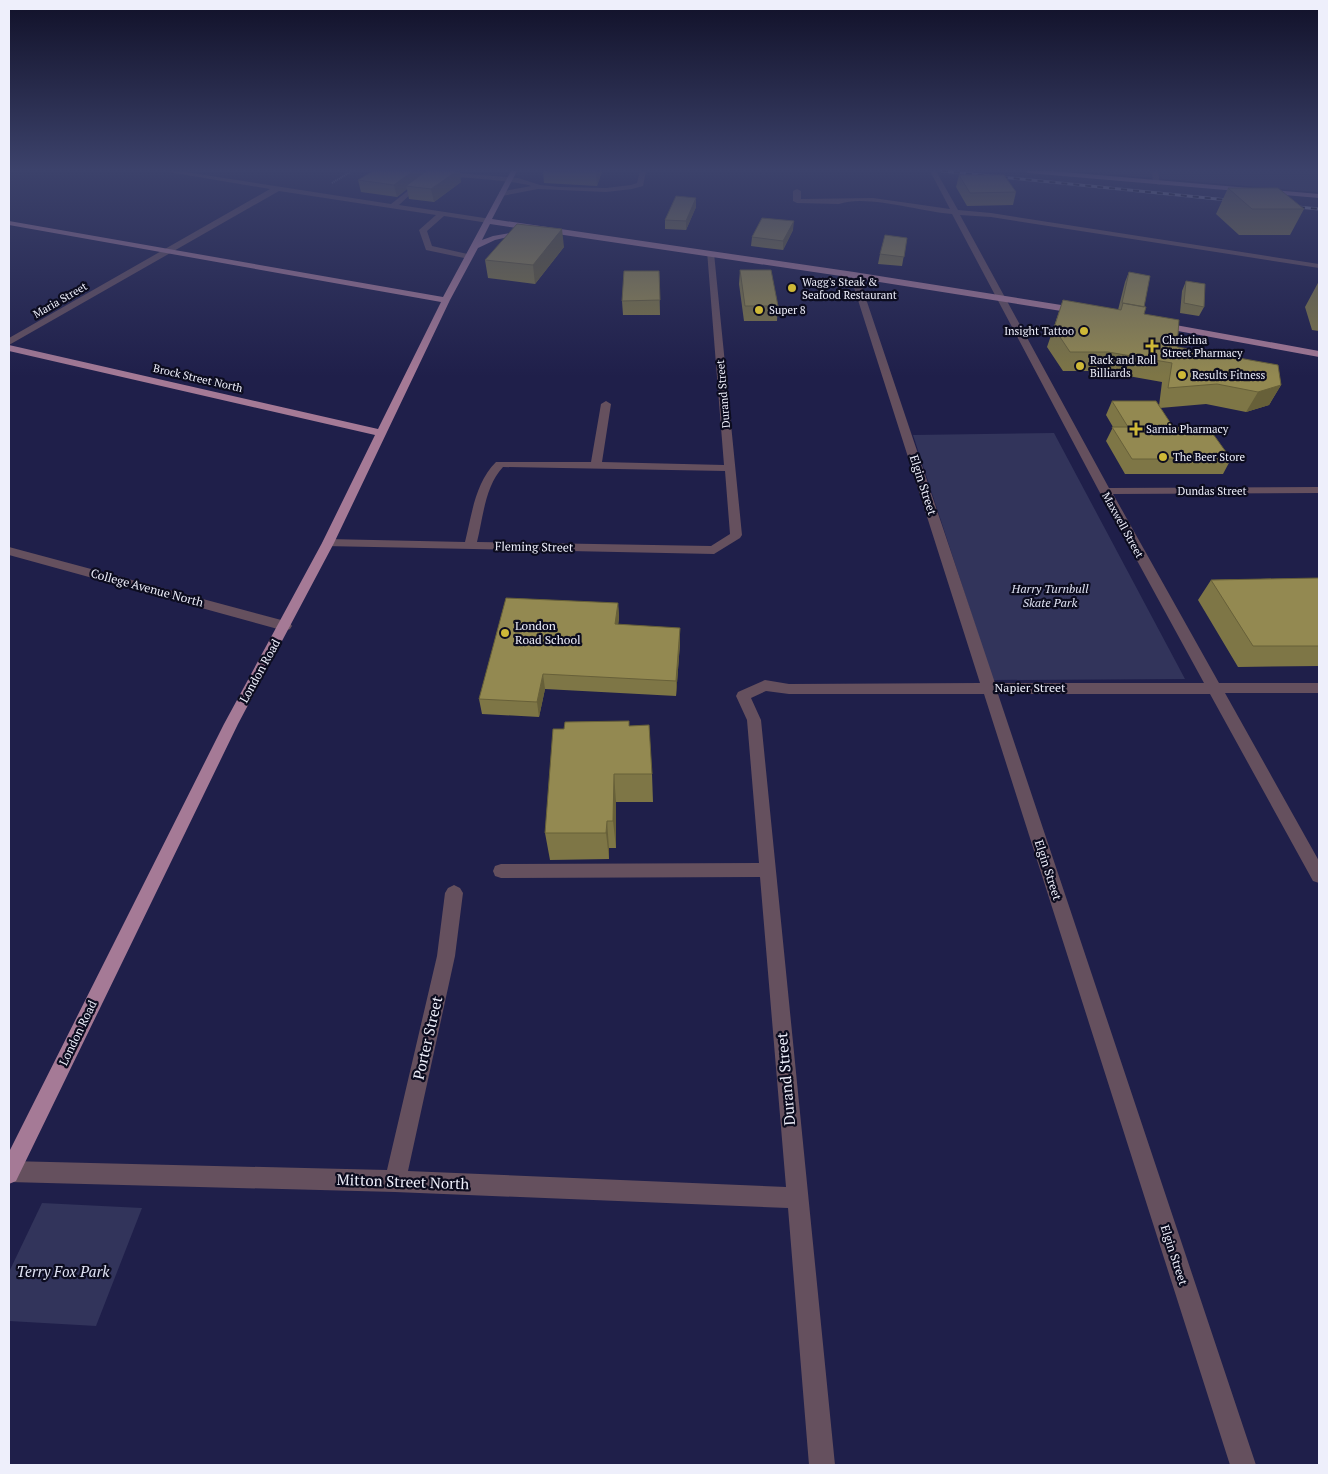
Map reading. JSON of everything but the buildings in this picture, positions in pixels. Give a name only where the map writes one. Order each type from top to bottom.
[{"type":"main road","points":[[104,240],[446,300]]},
{"type":"main road","name":"London Road","points":[[9,1173],[231,724],[328,543],[446,300],[477,240]]},
{"type":"main road","points":[[474,246],[489,240]]},
{"type":"main road","points":[[614,240],[854,274],[1087,313]]},
{"type":"main road","points":[[1145,323],[1319,354]]},
{"type":"main road","name":"Brock Street North","points":[[9,348],[382,433]]},
{"type":"street","name":"Maria Street","points":[[9,342],[188,240]]},
{"type":"street","points":[[426,240],[429,248],[469,257]]},
{"type":"street","name":"Maxwell Street","points":[[971,240],[1105,491],[1319,876]]},
{"type":"street","points":[[1148,240],[1319,266]]},
{"type":"street","name":"Durand Street","points":[[710,254],[736,535]]},
{"type":"street","name":"Elgin Street","points":[[854,274],[1243,1465]]},
{"type":"street","points":[[596,466],[606,404]]},
{"type":"street","points":[[470,546],[486,486],[493,470],[500,464],[730,468]]},
{"type":"street","name":"Dundas Street","points":[[1105,491],[1319,490]]},
{"type":"street","name":"Fleming Street","points":[[328,543],[714,550],[736,535]]},
{"type":"street","name":"College Avenue North","points":[[9,550],[284,626]]},
{"type":"street","name":"Napier Street","points":[[743,696],[765,685],[789,688],[1319,688]]},
{"type":"street","name":"Durand Street","points":[[743,696],[754,720],[796,1198],[822,1465]]},
{"type":"street","points":[[501,871],[767,870]]},
{"type":"street","name":"Porter Street","points":[[395,1181],[446,956],[454,893]]},
{"type":"street","name":"Mitton Street North","points":[[9,1173],[395,1181],[796,1198]]},
{"type":"green space","name":"Harry Turnbull Skate Park","points":[[1054,433],[1185,679],[993,680],[913,435]]},
{"type":"green space","name":"Terry Fox Park","points":[[42,1203],[142,1208],[96,1326],[9,1321],[9,1272]]},
{"type":"place","name":"Wagg's Steak & Seafood Restaurant","points":[[792,288]]},
{"type":"place","name":"Super 8","points":[[759,310]]},
{"type":"place","name":"Insight Tattoo","points":[[1084,331]]},
{"type":"place","name":"Christina Street Pharmacy","points":[[1152,346]]},
{"type":"place","name":"Rack and Roll Billiards","points":[[1080,366]]},
{"type":"place","name":"Results Fitness","points":[[1182,375]]},
{"type":"place","name":"Sarnia Pharmacy","points":[[1136,429]]},
{"type":"place","name":"The Beer Store","points":[[1163,457]]},
{"type":"place","name":"London Road School","points":[[505,633]]}]
